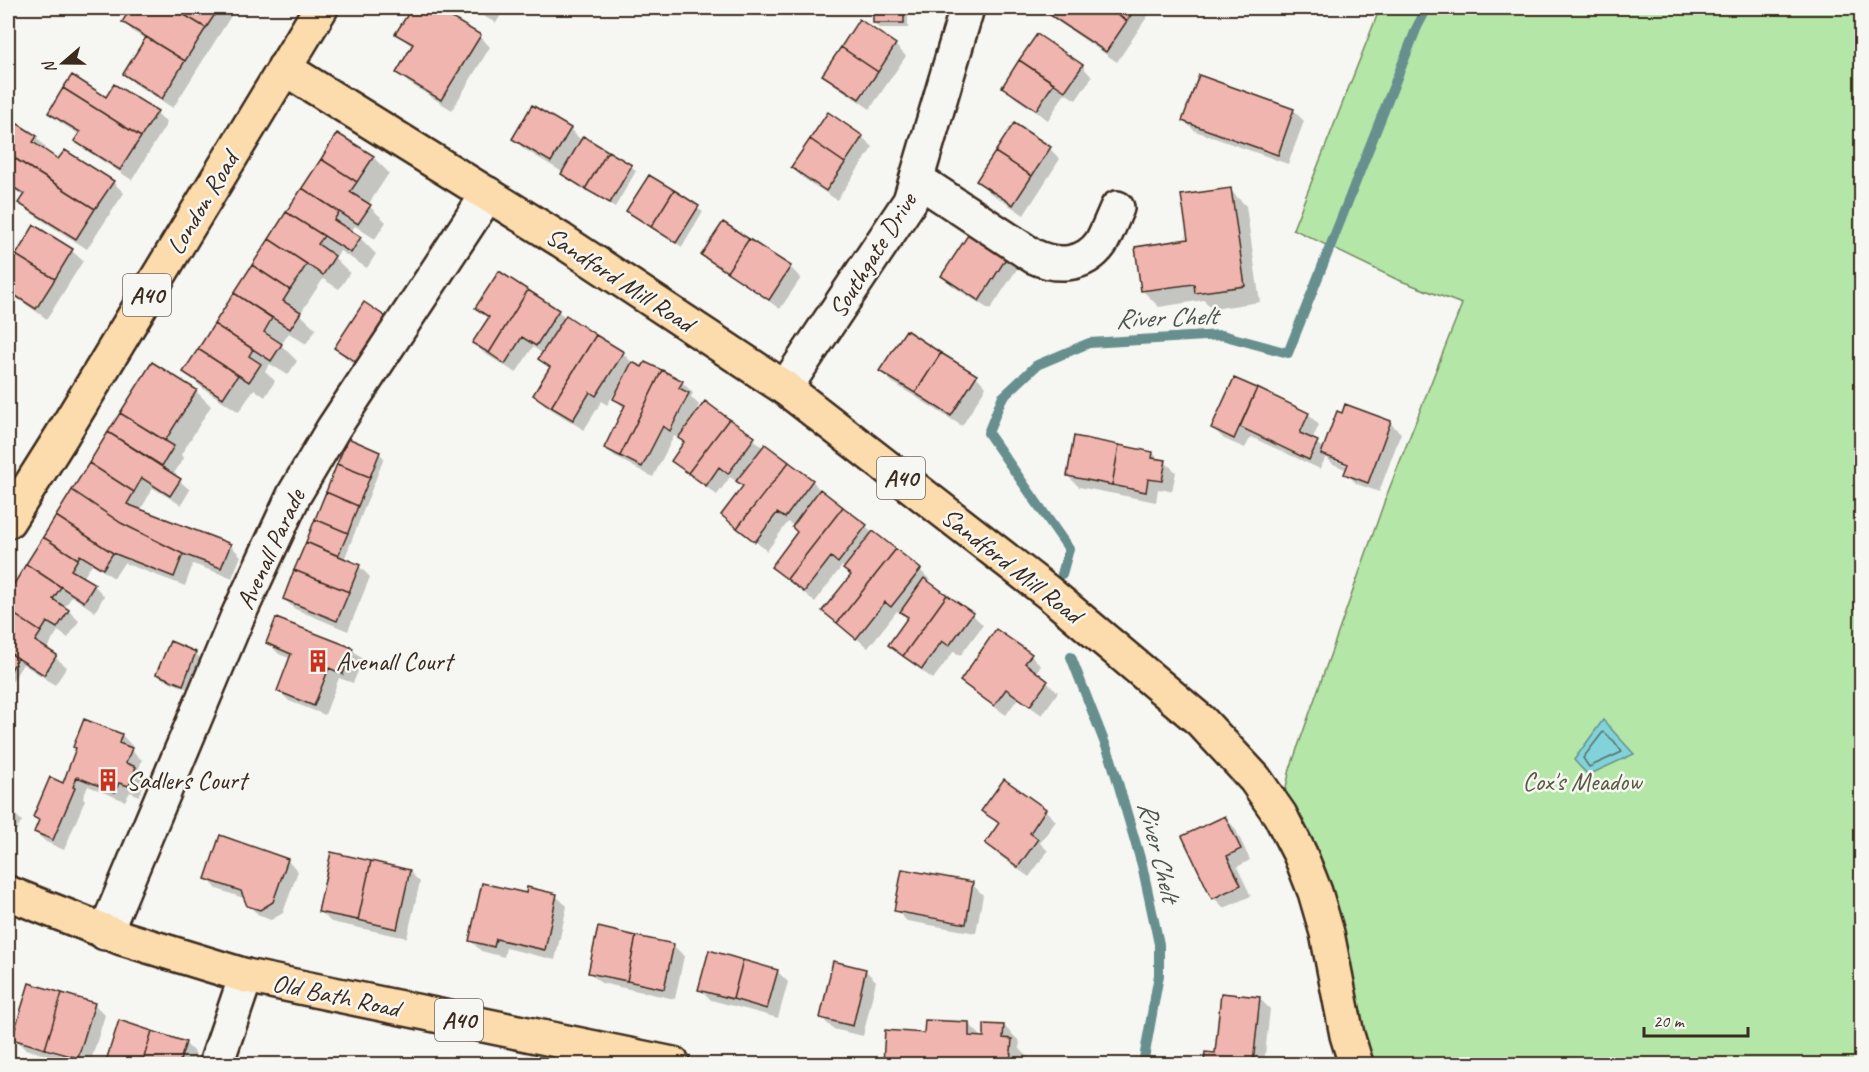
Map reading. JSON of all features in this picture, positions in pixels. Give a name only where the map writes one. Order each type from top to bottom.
[{"type":"highway","name":"London Road","points":[[8,521],[321,8]]},
{"type":"highway","name":"Sandford Mill Road","points":[[284,68],[561,240],[785,388],[1049,593],[1201,721],[1255,779],[1280,815],[1300,854],[1316,892],[1327,933],[1351,1055]]},
{"type":"highway","name":"Old Bath Road","points":[[8,893],[105,933],[246,976],[673,1065]]},
{"type":"street","name":"Southgate Drive","points":[[785,388],[905,210],[918,180],[967,8]]},
{"type":"street","points":[[918,180],[1033,256],[1045,262],[1059,264],[1073,262],[1093,251],[1101,243],[1117,208]]},
{"type":"street","name":"Avenall Parade","points":[[105,933],[237,618],[294,495],[333,429],[488,194]]},
{"type":"street","points":[[216,1065],[246,976]]},
{"type":"green space","name":"Cox's Meadow","points":[[1380,8],[1861,8],[1861,1064],[1353,1064],[1280,815],[1290,769],[1386,497],[1462,304],[1396,279],[1293,229]]},
{"type":"water","points":[[1603,720],[1634,754],[1588,775],[1574,760]]},
{"type":"building","points":[[131,8],[173,8],[206,28],[185,61],[122,22]]},
{"type":"building","points":[[173,8],[219,8],[206,28]]},
{"type":"building","points":[[412,8],[423,13],[426,8],[435,8],[481,35],[441,100],[396,73],[413,44],[395,34]]},
{"type":"building","points":[[474,8],[489,8],[485,14]]},
{"type":"building","points":[[873,8],[904,8],[904,23],[873,23]]},
{"type":"building","points":[[1051,8],[1106,8],[1127,21],[1106,52],[1047,13]]},
{"type":"building","points":[[1106,8],[1136,8],[1127,21]]},
{"type":"building","points":[[859,19],[896,44],[878,72],[841,47]]},
{"type":"building","points":[[1037,34],[1083,65],[1065,91],[1019,60]]},
{"type":"building","points":[[146,37],[185,61],[162,99],[123,74]]},
{"type":"building","points":[[841,47],[878,72],[859,99],[822,75]]},
{"type":"building","points":[[1019,60],[1054,83],[1036,110],[1002,87]]},
{"type":"building","points":[[72,75],[106,97],[114,84],[158,111],[141,137],[63,88]]},
{"type":"building","points":[[1199,75],[1294,109],[1278,155],[1182,121]]},
{"type":"building","points":[[63,88],[141,137],[120,170],[74,141],[80,132],[48,113]]},
{"type":"building","points":[[532,105],[571,128],[551,162],[512,139]]},
{"type":"building","points":[[828,112],[863,136],[845,163],[810,139]]},
{"type":"building","points":[[1014,123],[1051,147],[1032,176],[995,152]]},
{"type":"building","points":[[18,124],[37,136],[33,142],[58,159],[65,150],[114,181],[95,209],[8,154],[8,129]]},
{"type":"building","points":[[337,133],[374,156],[357,182],[321,159]]},
{"type":"building","points":[[583,136],[608,151],[585,189],[561,174]]},
{"type":"building","points":[[810,139],[845,163],[826,191],[791,167]]},
{"type":"building","points":[[608,151],[632,165],[610,203],[585,189]]},
{"type":"building","points":[[995,152],[1032,176],[1013,205],[976,181]]},
{"type":"building","points":[[14,158],[95,209],[76,239],[18,203],[24,194],[8,184],[8,168]]},
{"type":"building","points":[[321,159],[357,182],[350,192],[371,205],[358,224],[302,188]]},
{"type":"building","points":[[649,175],[674,190],[651,227],[626,211]]},
{"type":"building","points":[[302,188],[339,212],[334,220],[361,237],[351,253],[286,212]]},
{"type":"building","points":[[1231,188],[1245,286],[1195,293],[1194,284],[1141,291],[1135,247],[1188,239],[1181,195]]},
{"type":"building","points":[[674,190],[699,206],[676,243],[651,227]]},
{"type":"building","points":[[286,212],[324,236],[318,244],[335,256],[323,275],[269,239]]},
{"type":"building","points":[[723,222],[749,239],[727,272],[701,255]]},
{"type":"building","points":[[34,225],[73,249],[55,279],[16,255]]},
{"type":"building","points":[[972,229],[1009,254],[979,301],[941,276]]},
{"type":"building","points":[[269,239],[307,264],[290,290],[252,265]]},
{"type":"building","points":[[749,239],[791,266],[769,300],[727,272]]},
{"type":"building","points":[[16,255],[55,279],[36,309],[8,291],[8,268]]},
{"type":"building","points":[[252,265],[290,290],[283,301],[301,312],[290,329],[234,293]]},
{"type":"building","points":[[499,271],[528,290],[489,353],[472,343],[489,317],[475,308]]},
{"type":"building","points":[[528,290],[559,310],[536,346],[522,337],[505,364],[489,353]]},
{"type":"building","points":[[234,293],[272,318],[264,332],[282,344],[271,361],[214,324]]},
{"type":"building","points":[[364,302],[386,317],[356,362],[334,348]]},
{"type":"building","points":[[566,315],[596,335],[551,407],[533,395],[550,367],[538,359]]},
{"type":"building","points":[[214,324],[253,349],[249,356],[261,364],[249,382],[198,349]]},
{"type":"building","points":[[906,330],[941,353],[915,393],[879,371]]},
{"type":"building","points":[[596,335],[624,352],[596,396],[590,392],[573,420],[551,407]]},
{"type":"building","points":[[198,349],[238,375],[223,398],[183,372]]},
{"type":"building","points":[[941,353],[977,375],[951,416],[915,393]]},
{"type":"building","points":[[152,362],[197,390],[165,441],[120,413]]},
{"type":"building","points":[[632,362],[642,367],[645,362],[662,370],[620,456],[604,448],[625,405],[613,399]]},
{"type":"building","points":[[662,370],[683,381],[679,388],[689,393],[670,431],[663,426],[642,467],[620,456]]},
{"type":"building","points":[[1234,378],[1257,388],[1234,439],[1211,428]]},
{"type":"building","points":[[1257,388],[1309,413],[1300,433],[1318,441],[1309,460],[1240,427]]},
{"type":"building","points":[[705,401],[729,419],[688,473],[671,461],[684,442],[678,438]]},
{"type":"building","points":[[1345,404],[1391,421],[1368,483],[1344,474],[1348,464],[1321,454],[1337,411],[1342,413]]},
{"type":"building","points":[[120,413],[174,446],[162,466],[108,432]]},
{"type":"building","points":[[729,419],[755,437],[728,474],[719,467],[706,486],[688,473]]},
{"type":"building","points":[[108,432],[181,479],[170,496],[142,478],[134,492],[89,463]]},
{"type":"building","points":[[1074,436],[1119,445],[1112,485],[1067,476]]},
{"type":"building","points":[[348,438],[380,452],[370,477],[337,464]]},
{"type":"building","points":[[765,444],[789,462],[737,528],[721,515],[743,486],[736,481]]},
{"type":"building","points":[[1119,445],[1153,452],[1152,458],[1166,460],[1162,481],[1148,479],[1146,492],[1112,485]]},
{"type":"building","points":[[789,462],[813,480],[785,518],[777,513],[755,542],[737,528]]},
{"type":"building","points":[[89,463],[134,492],[127,504],[231,544],[221,568],[183,554],[121,523],[72,490]]},
{"type":"building","points":[[337,464],[370,477],[358,506],[326,492]]},
{"type":"building","points":[[820,489],[843,507],[787,579],[771,567],[797,532],[792,527]]},
{"type":"building","points":[[72,490],[121,523],[183,554],[174,577],[113,553],[56,516]]},
{"type":"building","points":[[326,492],[358,506],[348,533],[315,519]]},
{"type":"building","points":[[843,507],[867,525],[838,563],[831,557],[804,592],[787,579]]},
{"type":"building","points":[[56,516],[113,553],[103,569],[80,555],[78,559],[43,537]]},
{"type":"building","points":[[315,519],[348,533],[338,556],[306,542]]},
{"type":"building","points":[[873,531],[896,549],[837,623],[822,611],[851,575],[843,569]]},
{"type":"building","points":[[43,537],[78,559],[71,570],[95,584],[84,602],[26,564]]},
{"type":"building","points":[[306,542],[360,565],[349,592],[294,570]]},
{"type":"building","points":[[896,549],[921,569],[891,607],[885,602],[856,639],[837,623]]},
{"type":"building","points":[[26,564],[61,587],[53,599],[69,610],[57,628],[47,622],[41,632],[8,610],[8,594]]},
{"type":"building","points":[[294,570],[349,592],[337,621],[283,599]]},
{"type":"building","points":[[924,578],[947,595],[903,656],[888,645],[908,617],[900,612]]},
{"type":"building","points":[[947,595],[973,613],[949,646],[942,641],[922,669],[903,656]]},
{"type":"building","points":[[8,610],[41,632],[35,641],[57,655],[44,675],[8,652]]},
{"type":"building","name":"Avenall Court","points":[[276,618],[353,648],[343,674],[329,668],[314,706],[277,691],[291,654],[266,643]]},
{"type":"building","points":[[996,629],[1032,654],[1025,663],[1048,681],[1030,706],[1006,689],[994,706],[960,681]]},
{"type":"building","points":[[170,641],[196,652],[183,685],[156,674]]},
{"type":"building","points":[[8,652],[18,658],[8,675]]},
{"type":"building","name":"Sadlers Court","points":[[84,719],[122,734],[119,743],[132,748],[126,763],[136,767],[129,786],[119,783],[115,792],[77,777],[73,787],[75,788],[53,840],[34,832],[39,820],[33,817],[50,777],[63,783]]},
{"type":"building","points":[[1004,779],[1046,809],[1030,833],[1038,839],[1018,867],[985,843],[999,823],[981,811]]},
{"type":"building","points":[[1225,816],[1241,849],[1227,856],[1241,885],[1212,899],[1182,836]]},
{"type":"building","points":[[220,835],[288,859],[273,902],[260,910],[247,906],[241,891],[205,879]]},
{"type":"building","points":[[331,852],[371,861],[358,920],[318,912]]},
{"type":"building","points":[[371,861],[410,870],[397,929],[358,920]]},
{"type":"building","points":[[902,869],[973,882],[966,924],[894,911]]},
{"type":"building","points":[[482,883],[526,893],[527,887],[557,894],[545,950],[496,939],[494,947],[469,941]]},
{"type":"building","points":[[598,927],[636,936],[627,981],[588,973]]},
{"type":"building","points":[[636,936],[674,944],[664,989],[627,981]]},
{"type":"building","points":[[709,950],[743,960],[733,999],[698,990]]},
{"type":"building","points":[[743,960],[778,970],[767,1009],[733,999]]},
{"type":"building","points":[[833,961],[866,969],[853,1026],[820,1018]]},
{"type":"building","points":[[29,983],[62,993],[45,1049],[12,1039]]},
{"type":"building","points":[[62,993],[95,1003],[78,1058],[45,1049]]},
{"type":"building","points":[[1221,993],[1260,997],[1253,1064],[1204,1064],[1205,1052],[1215,1053]]},
{"type":"building","points":[[119,1020],[152,1031],[142,1064],[105,1064]]},
{"type":"building","points":[[925,1020],[969,1022],[969,1036],[984,1037],[984,1024],[1004,1025],[1003,1038],[1012,1039],[1010,1064],[883,1064],[885,1030],[924,1033]]},
{"type":"building","points":[[152,1031],[186,1042],[179,1064],[142,1064]]},
{"type":"waterway","name":"River Chelt","points":[[1062,574],[1069,549],[988,433],[1002,398],[1037,365],[1089,343],[1222,335],[1288,353],[1417,27],[1427,8]]},
{"type":"waterway","name":"River Chelt","points":[[1071,657],[1111,759],[1142,865],[1159,944],[1159,975],[1143,1064]]},
{"type":"place","name":"Avenall Court","points":[[318,661]]},
{"type":"place","name":"Sadlers Court","points":[[108,780]]}]
